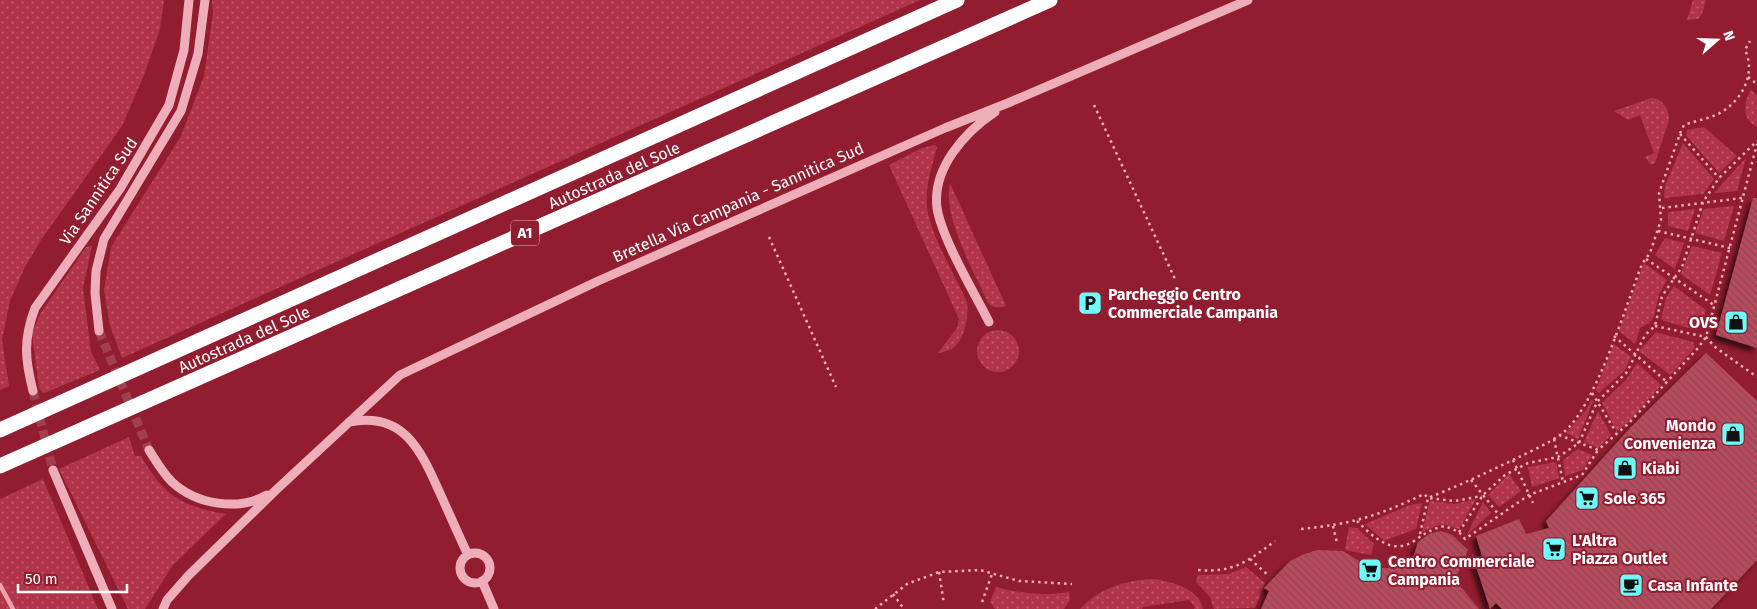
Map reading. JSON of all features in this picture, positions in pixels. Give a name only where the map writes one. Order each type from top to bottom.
[{"type":"highway","name":"Autostrada del Sole","points":[[0,430],[957,0]]},
{"type":"highway","name":"Autostrada del Sole","points":[[0,466],[1050,0]]},
{"type":"street","name":"Via Sannitica Sud","points":[[33,391],[25,347],[28,328],[35,308],[120,189],[144,151],[169,105],[184,50],[189,0]]},
{"type":"street","name":"Via Sannitica Sud","points":[[99,331],[95,293],[96,271],[104,239],[181,111],[198,54],[205,0]]},
{"type":"street","name":"Bretella Via Campania - Sannitica Sud","points":[[276,490],[400,375],[598,281],[945,128],[1248,0]]},
{"type":"street","points":[[989,322],[944,232],[937,207],[939,180],[953,151],[981,121],[1008,103]]},
{"type":"street","points":[[348,422],[363,419],[379,420],[409,437],[422,454],[468,555]]},
{"type":"street","points":[[149,450],[172,482],[187,493],[213,502],[231,504],[254,502],[276,490]]},
{"type":"street","points":[[53,470],[112,609]]},
{"type":"street","points":[[163,609],[167,600],[188,576],[276,490]]},
{"type":"street","points":[[478,554],[488,563],[488,575],[482,581],[472,583],[461,574],[462,561],[468,555],[478,554]]},
{"type":"street","points":[[482,581],[494,609]]},
{"type":"path","points":[[1428,498],[1513,460],[1554,438],[1581,413],[1592,393],[1642,264],[1658,231],[1662,208],[1659,194],[1684,125],[1717,114],[1734,104],[1748,76],[1749,62],[1745,50],[1750,41]]},
{"type":"path","points":[[1748,76],[1757,84]]},
{"type":"path","points":[[1094,105],[1175,279]]},
{"type":"path","points":[[1680,134],[1719,178]]},
{"type":"path","points":[[1459,532],[1483,496],[1505,475],[1528,463],[1558,457],[1579,443],[1597,402],[1628,372],[1635,352],[1645,335],[1655,326],[1662,296],[1682,267],[1703,202],[1719,178],[1757,142]]},
{"type":"path","points":[[1357,521],[1372,536],[1390,545],[1405,545],[1420,535],[1445,526],[1459,532],[1465,539],[1529,495],[1582,475],[1598,450],[1616,432],[1629,423],[1706,337],[1757,142]]},
{"type":"path","points":[[1662,208],[1742,198]]},
{"type":"path","points":[[1658,231],[1730,248]]},
{"type":"path","points":[[769,238],[836,387]]},
{"type":"path","points":[[1646,259],[1714,305]]},
{"type":"path","points":[[1655,326],[1706,337],[1715,347],[1757,377]]},
{"type":"path","points":[[1614,336],[1635,352],[1667,382]]},
{"type":"path","points":[[1592,393],[1616,432]]},
{"type":"path","points":[[1559,435],[1598,450]]},
{"type":"path","points":[[1554,438],[1563,482]]},
{"type":"path","points":[[1513,460],[1533,502]]},
{"type":"path","points":[[1471,480],[1499,516]]},
{"type":"path","points":[[1301,529],[1333,526],[1357,521],[1390,510],[1424,494],[1428,498],[1455,501],[1483,496]]},
{"type":"path","points":[[1420,535],[1428,498]]},
{"type":"path","points":[[1333,526],[1337,543]]},
{"type":"path","points":[[1198,570],[1230,569],[1250,559],[1275,541]]},
{"type":"path","points":[[1250,559],[1269,576]]},
{"type":"path","points":[[875,609],[907,584],[939,572],[967,570],[1020,581],[1072,584]]},
{"type":"path","points":[[939,572],[944,604]]},
{"type":"path","points":[[982,602],[992,574]]},
{"type":"path","points":[[893,594],[904,609]]},
{"type":"shaded area","points":[[0,0],[164,0],[160,29],[144,75],[122,126],[41,240],[25,267],[10,301],[2,340],[9,386],[0,390]]},
{"type":"shaded area","points":[[212,0],[920,0],[122,358],[110,326],[104,290],[111,247],[181,136],[204,76],[213,13]]},
{"type":"shaded area","points":[[1693,0],[1706,0],[1702,14],[1698,19],[1687,20]]},
{"type":"shaded area","points":[[1751,90],[1757,95],[1757,127],[1749,120],[1745,110],[1746,100]]},
{"type":"shaded area","points":[[1651,98],[1659,100],[1665,105],[1669,120],[1655,163],[1651,165],[1645,157],[1654,153],[1640,115],[1628,120],[1614,111]]},
{"type":"shaded area","points":[[1704,127],[1737,156],[1719,173],[1686,135],[1687,130]]},
{"type":"shaded area","points":[[1683,143],[1714,179],[1703,194],[1664,198],[1665,186]]},
{"type":"shaded area","points":[[934,145],[937,147],[927,191],[929,218],[938,242],[967,302],[967,320],[961,339],[953,348],[937,354],[957,328],[959,319],[889,165],[920,149]]},
{"type":"shaded area","points":[[1746,158],[1737,191],[1714,193]]},
{"type":"shaded area","points":[[950,183],[1006,306],[996,307],[988,303],[968,260],[951,211]]},
{"type":"shaded area","points":[[1734,206],[1724,241],[1695,233],[1704,209]]},
{"type":"shaded area","points":[[1695,209],[1688,231],[1668,226],[1668,212]]},
{"type":"shaded area","points":[[1665,238],[1684,243],[1675,269],[1655,255]]},
{"type":"shaded area","points":[[92,246],[83,288],[91,352],[100,370],[44,393],[39,389],[32,334],[40,314],[86,247]]},
{"type":"shaded area","points":[[1692,246],[1722,253],[1710,295],[1681,274]]},
{"type":"shaded area","points":[[1644,263],[1667,280],[1659,294],[1654,316],[1650,322],[1640,328],[1635,344],[1619,331]]},
{"type":"shaded area","points":[[1674,286],[1706,310],[1703,323],[1696,330],[1661,320],[1666,298]]},
{"type":"shaded area","points":[[1002,330],[1010,333],[1016,339],[1019,351],[1016,363],[1010,369],[994,372],[986,369],[980,363],[977,347],[980,339],[986,333]]},
{"type":"shaded area","points":[[1656,332],[1693,342],[1695,348],[1670,375],[1639,351]]},
{"type":"shaded area","points":[[1614,344],[1631,357],[1625,370],[1599,393],[1596,390]]},
{"type":"shaded area","points":[[1637,363],[1661,385],[1629,422],[1617,431],[1602,403],[1626,380]]},
{"type":"shaded area","points":[[1591,400],[1593,401],[1578,439],[1566,433],[1587,409]]},
{"type":"shaded area","points":[[1598,411],[1611,435],[1598,448],[1584,442]]},
{"type":"shaded area","points":[[129,437],[135,456],[141,456],[149,470],[166,490],[185,503],[226,514],[173,565],[145,609],[128,609],[59,469]]},
{"type":"shaded area","points":[[1578,449],[1592,455],[1583,470],[1565,476],[1563,460]]},
{"type":"shaded area","points":[[1556,462],[1559,478],[1532,487],[1528,467]]},
{"type":"shaded area","points":[[1509,474],[1521,491],[1499,507],[1488,495]]},
{"type":"shaded area","points":[[43,479],[98,609],[0,609],[0,499]]},
{"type":"shaded area","points":[[1476,499],[1459,529],[1442,524],[1422,532],[1430,501],[1455,504]]},
{"type":"shaded area","points":[[1483,502],[1491,513],[1467,535]]},
{"type":"shaded area","points":[[1422,503],[1416,529],[1384,541],[1365,524],[1410,505]]},
{"type":"shaded area","points":[[1349,527],[1357,528],[1374,544],[1371,555],[1345,550]]},
{"type":"shaded area","points":[[1246,567],[1265,583],[1255,608],[1214,609],[1210,597],[1196,582],[1198,575],[1229,574]]},
{"type":"shaded area","points":[[1154,579],[1184,587],[1196,596],[1203,609],[1194,609],[1195,607],[1189,600],[1143,607],[1142,609],[1080,609],[1096,596],[1114,586],[1133,581]]},
{"type":"shaded area","points":[[996,587],[1032,594],[1069,592],[1070,600],[1064,609],[995,609],[990,602]]},
{"type":"building","points":[[1753,198],[1757,198],[1757,348],[1716,335]]},
{"type":"building","points":[[1706,353],[1757,401],[1757,560],[1711,609],[1502,609],[1496,603],[1490,609],[1472,554],[1485,566],[1476,536],[1519,519],[1526,534],[1549,528],[1546,521],[1631,427]]},
{"type":"building","name":"Centro Commerciale Campania","points":[[1440,531],[1451,534],[1468,550],[1455,580],[1479,609],[1261,609],[1269,591],[1264,588],[1290,561],[1302,555],[1317,550],[1343,551],[1370,568],[1388,568],[1405,563],[1414,555],[1418,542],[1429,534]]},
{"type":"waterway","points":[[0,585],[13,609]]},
{"type":"tunnel","points":[[99,331],[149,450]]},
{"type":"tunnel","points":[[33,391],[53,470]]},
{"type":"place","name":"Parcheggio Centro Commerciale Campania","points":[[1090,303]]},
{"type":"place","name":"OVS","points":[[1736,322]]},
{"type":"place","name":"Mondo Convenienza","points":[[1733,434]]},
{"type":"place","name":"Kiabi","points":[[1625,468]]},
{"type":"place","name":"Sole 365","points":[[1587,498]]},
{"type":"place","name":"L'Altra Piazza Outlet","points":[[1554,549]]},
{"type":"place","name":"Centro Commerciale Campania","points":[[1370,570]]},
{"type":"place","name":"Casa Infante","points":[[1631,585]]}]
